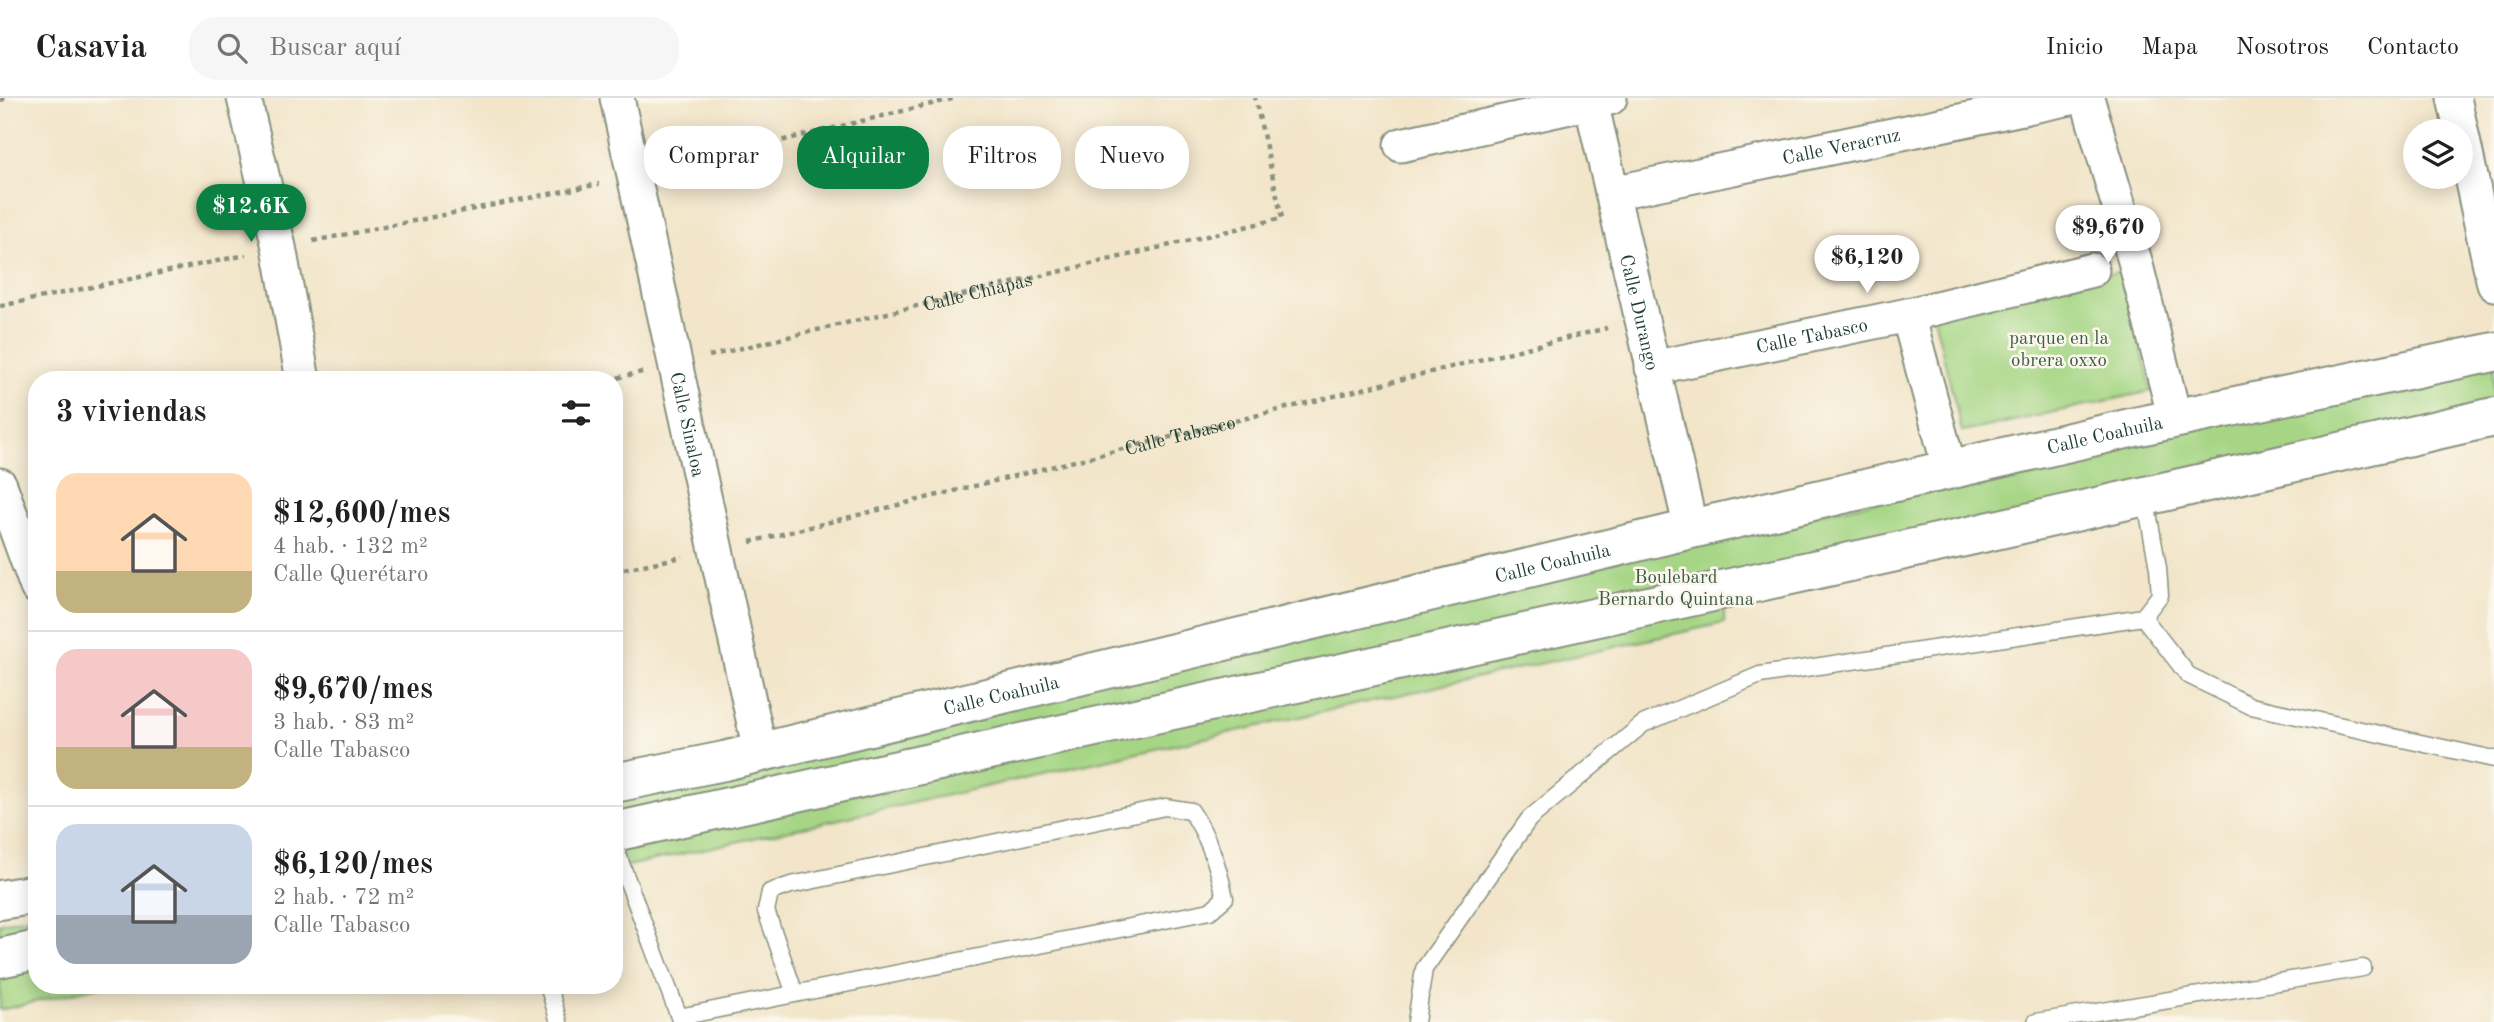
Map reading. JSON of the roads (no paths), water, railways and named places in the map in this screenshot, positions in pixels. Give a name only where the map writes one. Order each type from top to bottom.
[{"type":"main road","name":"Calle Coahuila","points":[[623,781],[760,751],[1691,529],[2175,419],[2494,352]]},
{"type":"main road","points":[[623,830],[2494,417]]},
{"type":"main road","points":[[0,900],[28,895]]},
{"type":"main road","points":[[0,958],[28,952]]},
{"type":"street","points":[[244,98],[279,247],[301,371]]},
{"type":"street","name":"Calle Sinaloa","points":[[617,98],[760,751]]},
{"type":"street","name":"Calle Veracruz","points":[[1612,193],[2071,98]]},
{"type":"street","points":[[2087,98],[2135,261],[2175,419]]},
{"type":"street","points":[[2454,98],[2484,186],[2494,284]]},
{"type":"street","points":[[1401,145],[1597,99]]},
{"type":"street","name":"Calle Durango","points":[[1597,99],[1612,193],[1691,529]]},
{"type":"street","name":"Calle Tabasco","points":[[1652,368],[1908,315],[2092,270]]},
{"type":"street","points":[[1908,315],[1950,470]]},
{"type":"street","points":[[0,485],[28,562]]},
{"type":"lane","points":[[1416,1022],[1424,969],[1529,819],[1643,724],[1760,675],[2143,617],[2160,595],[2145,496]]},
{"type":"lane","points":[[2143,617],[2188,675],[2251,706],[2494,759]]},
{"type":"lane","points":[[623,869],[680,1020],[795,993],[1210,911],[1224,898],[1222,881],[1202,828],[1191,811],[1165,807],[791,885],[771,892],[766,911],[795,993]]},
{"type":"lane","points":[[2036,1022],[2363,968]]},
{"type":"lane","points":[[551,994],[559,1022]]},
{"type":"park label","name":"parque en la obrera oxxo","points":[[2059,348]]},
{"type":"park label","name":"Boulebard Bernardo Quintana","points":[[1676,587]]}]
